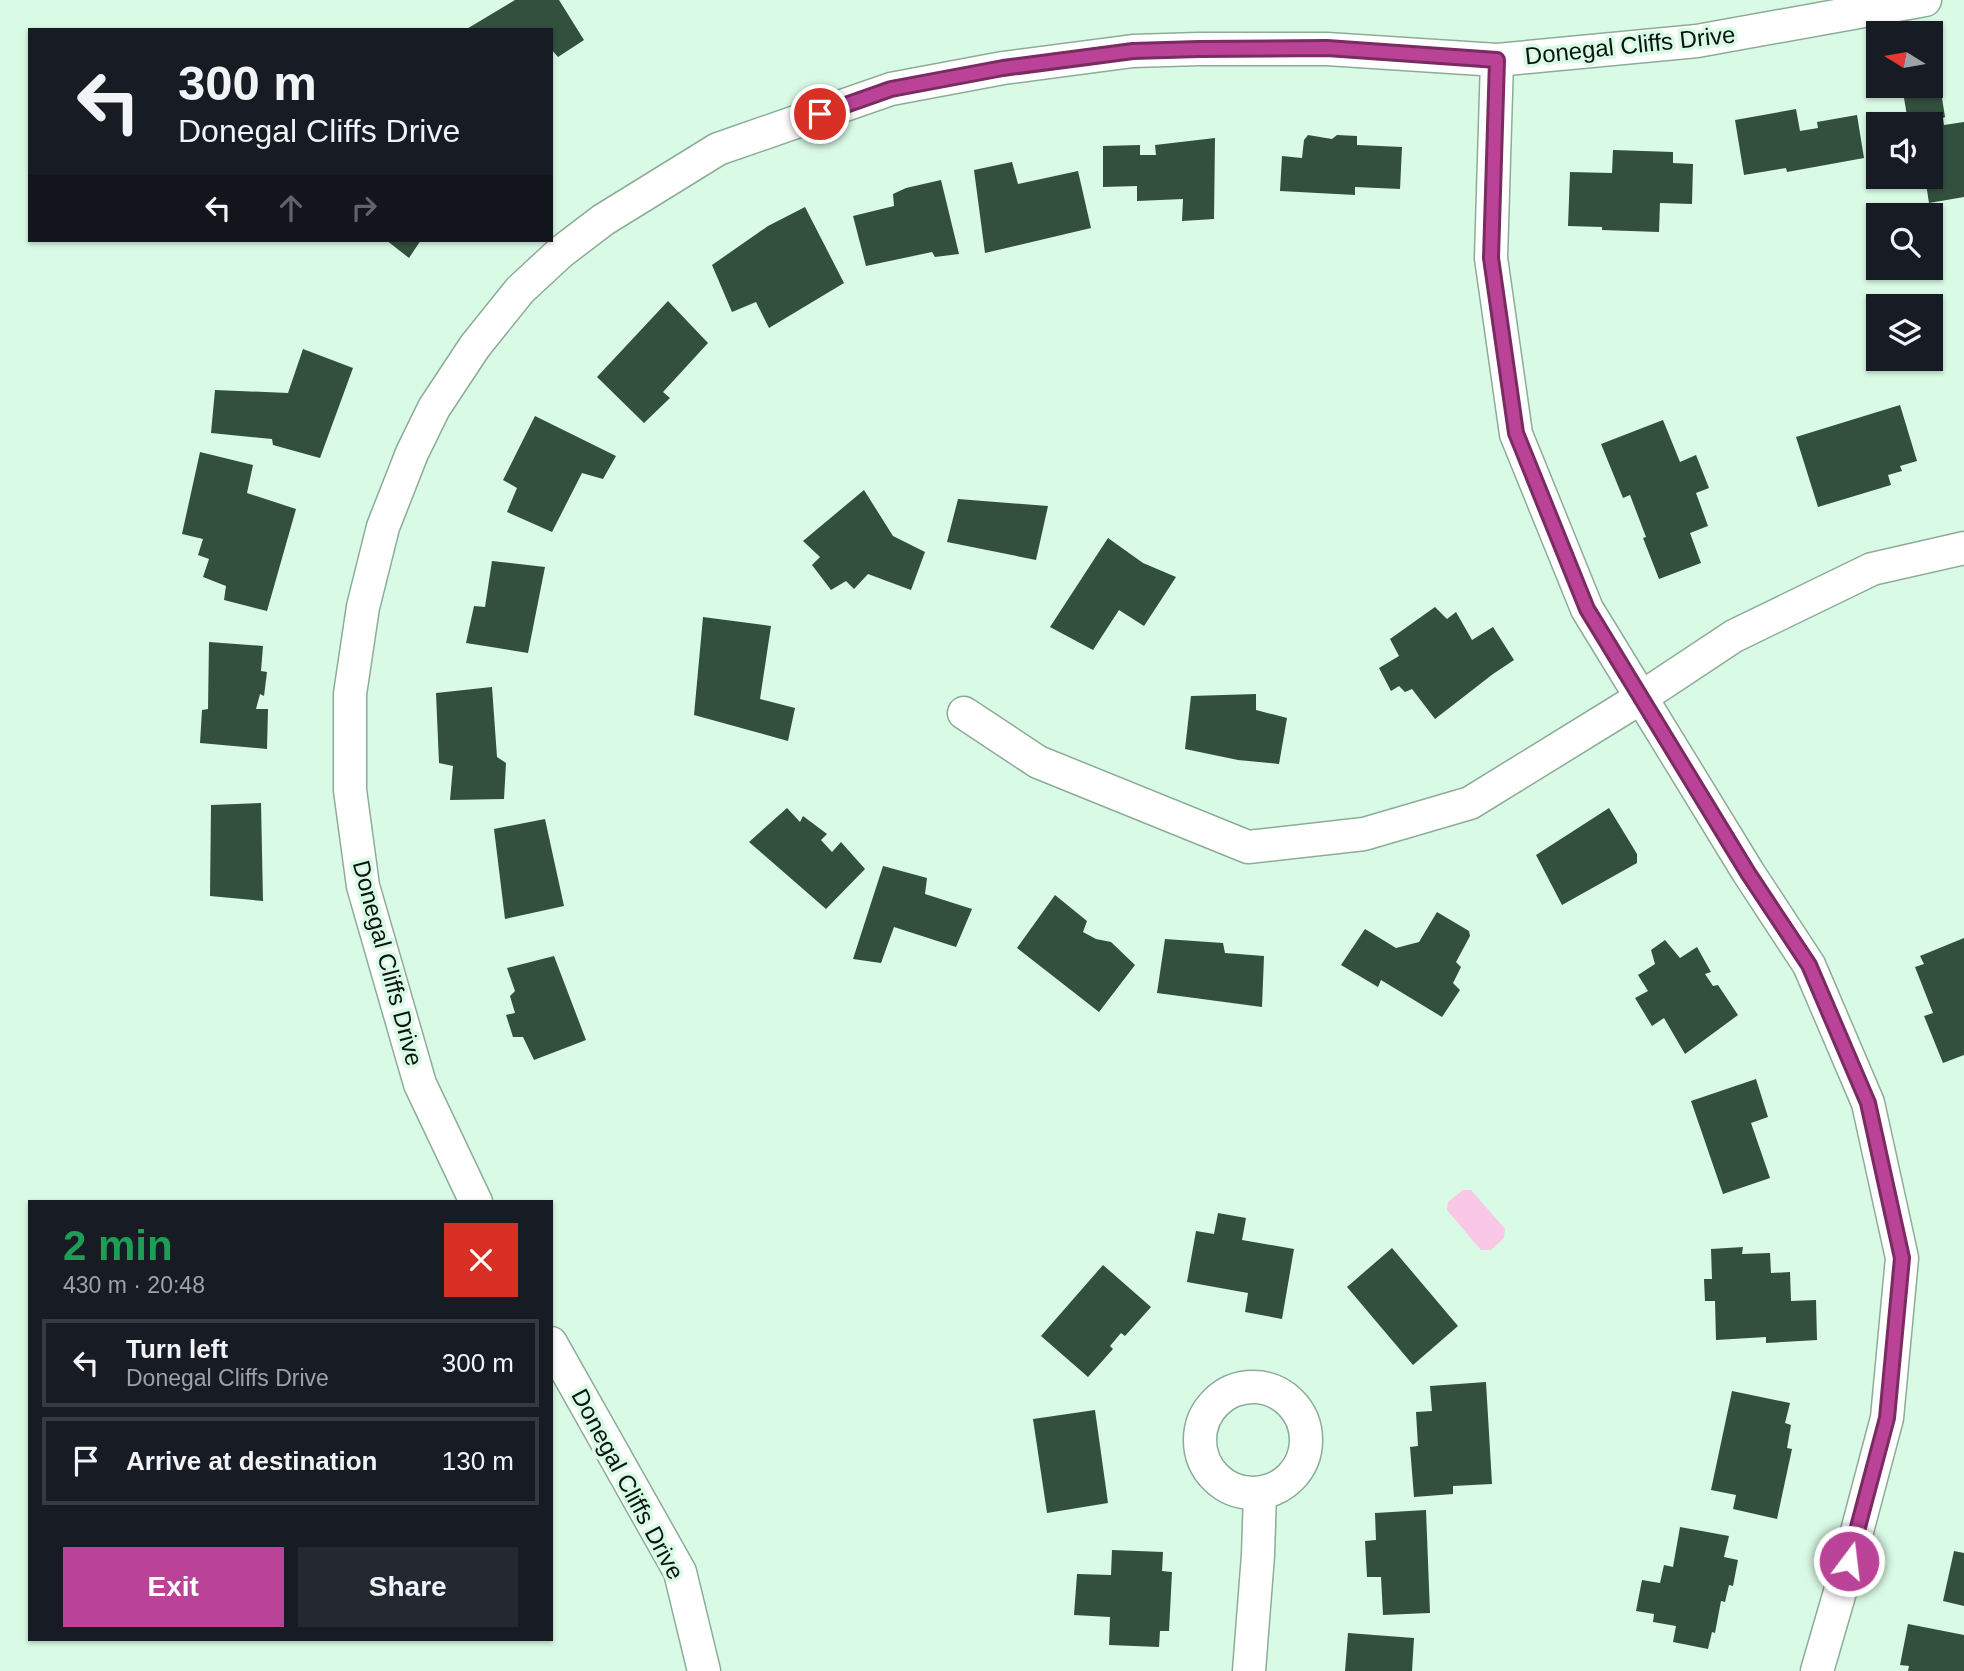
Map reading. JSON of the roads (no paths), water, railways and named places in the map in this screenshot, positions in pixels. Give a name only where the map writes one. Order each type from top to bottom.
[{"type":"street","name":"Donegal Cliffs Drive","points":[[475,1200],[420,1084],[363,886],[350,790],[350,694],[363,607],[383,527],[412,453],[434,408],[466,359],[520,290],[561,252],[603,220],[718,149],[891,89],[1003,68],[1133,51],[1199,49],[1327,48],[1497,60],[1697,41],[1925,0]]},
{"type":"street","points":[[1497,60],[1491,258],[1516,433],[1587,609],[1748,873],[1809,965],[1868,1103],[1902,1258],[1887,1418],[1817,1671]]},
{"type":"street","points":[[964,713],[1038,762],[1248,847],[1364,834],[1470,803],[1642,697],[1734,636],[1872,569],[1964,548]]},
{"type":"street","name":"Donegal Cliffs Drive","points":[[553,1347],[680,1572],[704,1671]]},
{"type":"street","points":[[1249,1671],[1258,1555],[1259,1493]]}]
